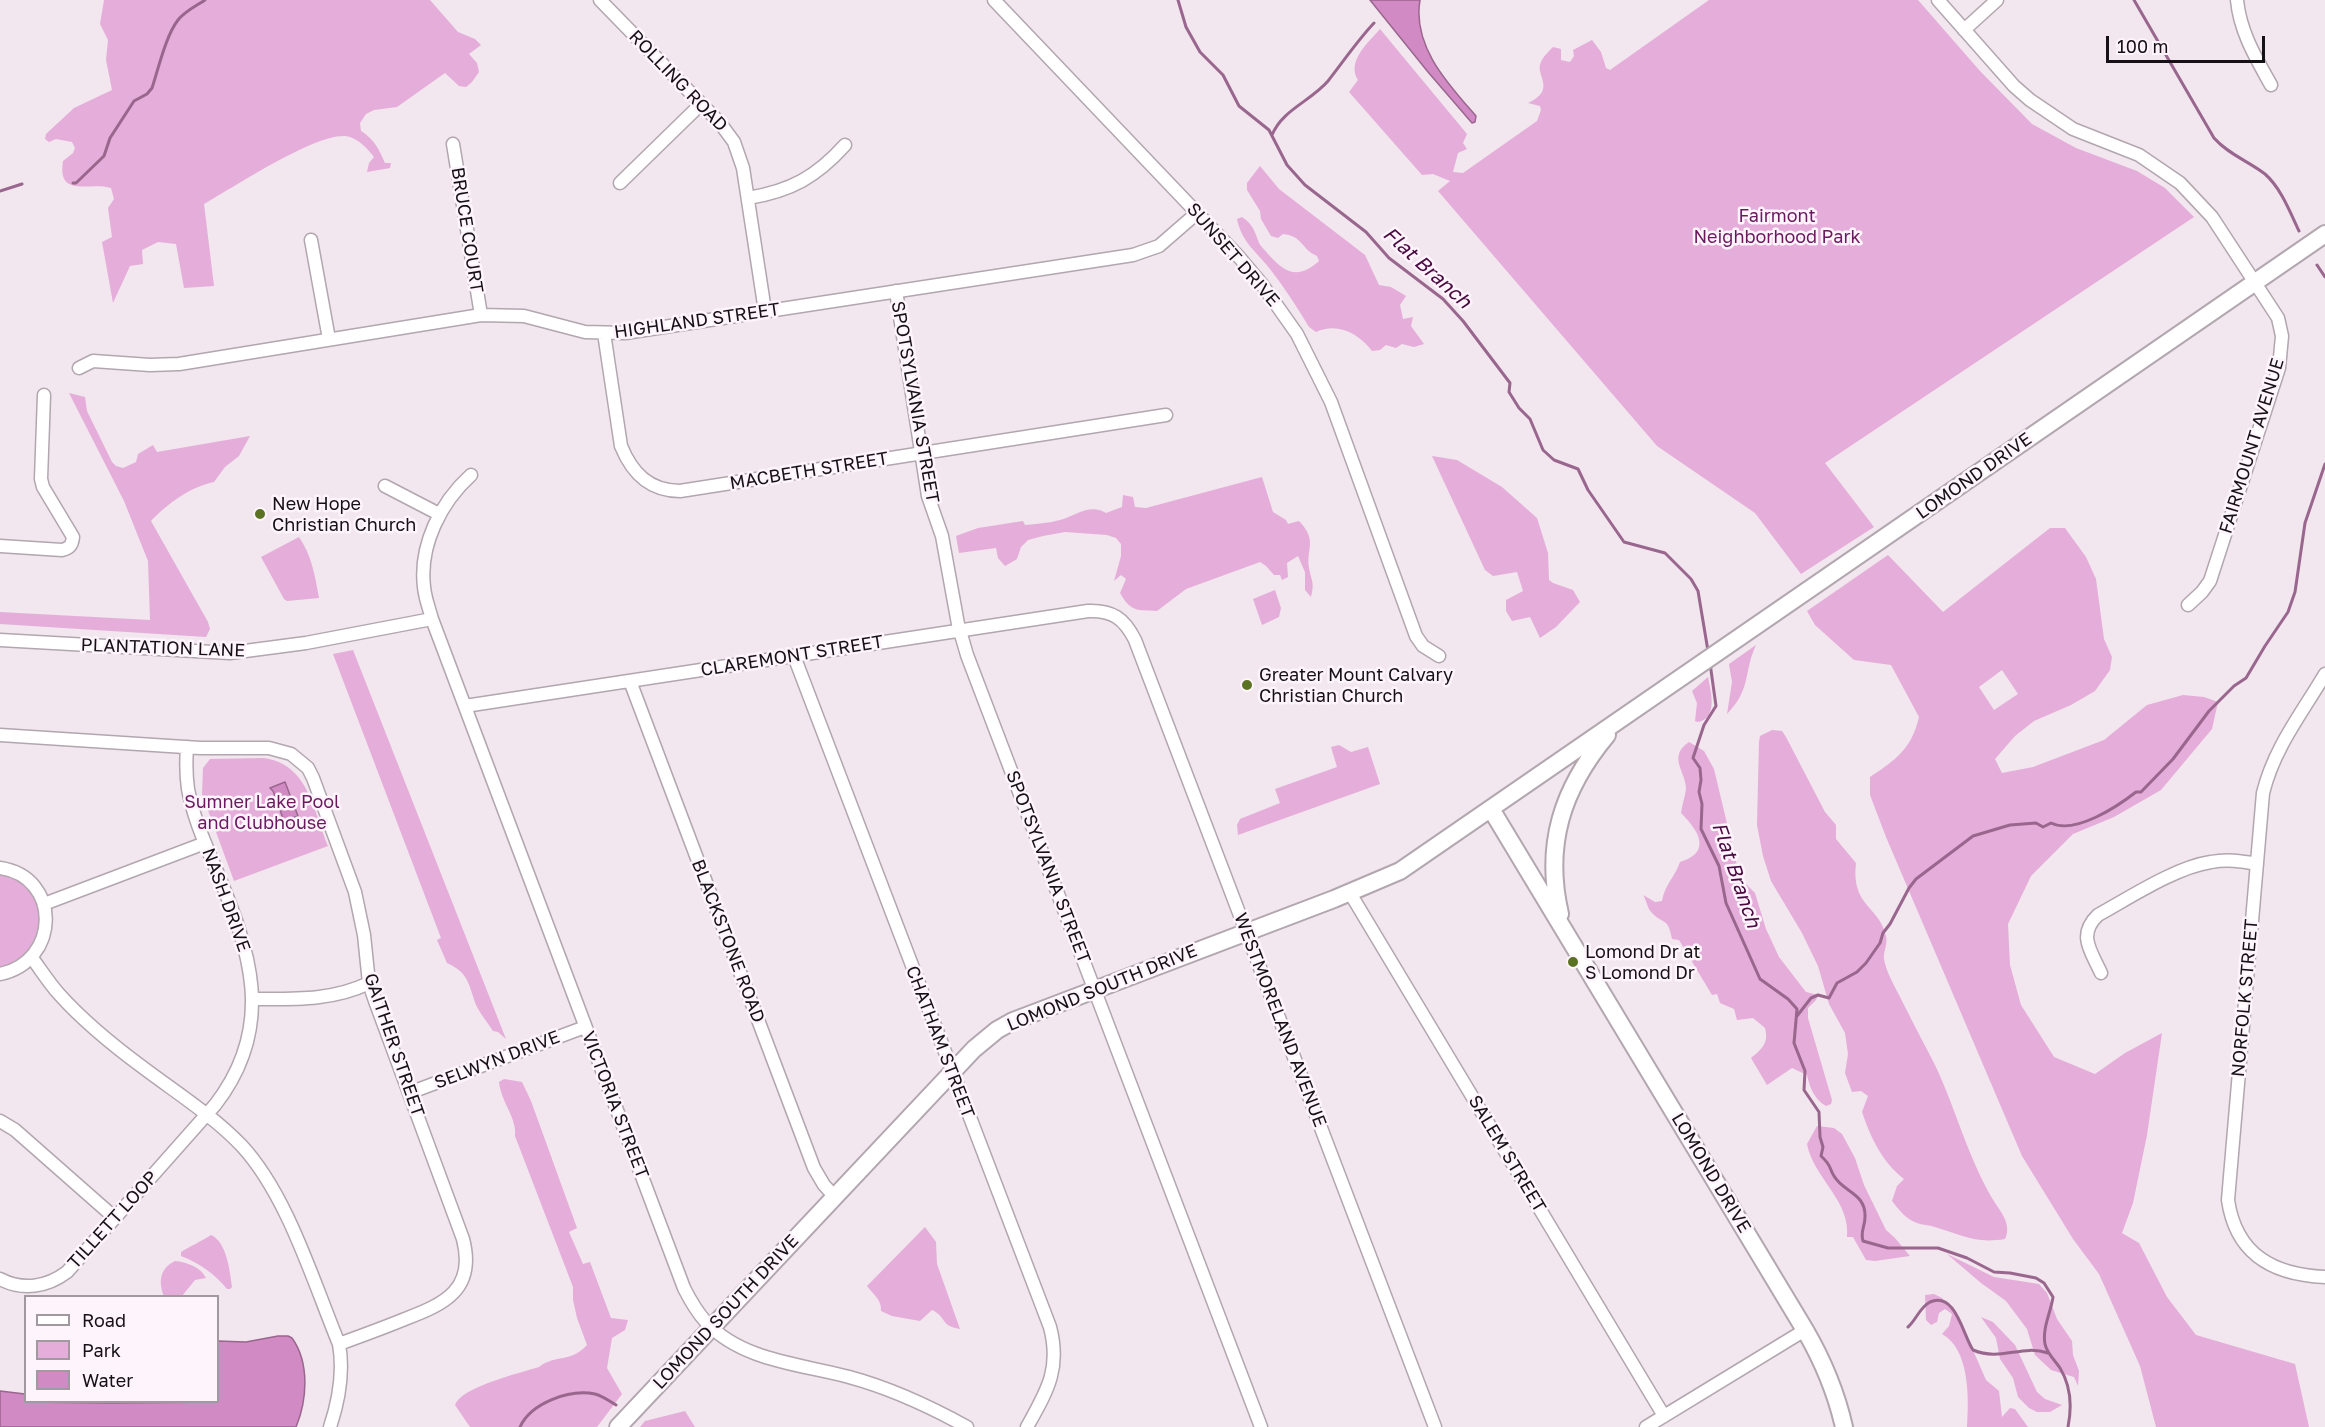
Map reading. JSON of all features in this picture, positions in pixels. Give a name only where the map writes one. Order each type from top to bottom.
[{"type":"main road","name":"LOMOND DRIVE","points":[[1844,1427],[1832,1384],[1820,1356],[1491,809],[2325,234]]},
{"type":"main road","name":"LOMOND DRIVE","points":[[1563,927],[1556,891],[1555,861],[1562,810],[1581,769],[1623,718]]},
{"type":"main road","name":"LOMOND SOUTH DRIVE","points":[[623,1421],[985,1039],[1005,1026],[1350,893],[1400,871],[1491,809]]},
{"type":"street","name":"ROLLING ROAD","points":[[600,0],[729,133],[734,142],[743,168],[765,311]]},
{"type":"street","name":"SUNSET DRIVE","points":[[994,0],[1239,257],[1261,283],[1302,343],[1331,402],[1416,636],[1423,646],[1439,656]]},
{"type":"street","name":"FAIRMOUNT AVENUE","points":[[1938,0],[2014,86],[2051,115],[2097,140],[2139,155],[2180,183],[2212,217],[2278,318],[2282,336],[2279,368],[2210,581],[2188,605]]},
{"type":"street","points":[[1964,30],[1997,0]]},
{"type":"street","points":[[2237,0],[2242,29],[2271,85]]},
{"type":"street","points":[[620,183],[701,104]]},
{"type":"street","name":"BRUCE COURT","points":[[453,144],[481,315]]},
{"type":"street","points":[[748,198],[786,189],[804,181],[824,167],[845,145]]},
{"type":"street","name":"HIGHLAND STREET","points":[[79,368],[93,361],[150,365],[179,363],[481,315],[524,316],[574,330],[626,333],[1146,252],[1168,240],[1197,213]]},
{"type":"street","points":[[311,240],[329,339]]},
{"type":"street","name":"SPOTSYLVANIA STREET","points":[[896,291],[928,496],[942,536],[959,631],[1261,1427]]},
{"type":"street","name":"MACBETH STREET","points":[[604,333],[621,446],[635,471],[648,484],[658,489],[680,491],[1166,415]]},
{"type":"street","points":[[0,546],[62,550],[69,549],[73,544],[73,537],[41,479],[44,395]]},
{"type":"street","name":"VICTORIA STREET","points":[[471,475],[454,491],[439,514],[428,544],[423,586],[432,619],[684,1288],[712,1327],[735,1343],[768,1358],[875,1385],[926,1406],[966,1427]]},
{"type":"street","points":[[385,486],[439,514]]},
{"type":"street","name":"CLAREMONT STREET","points":[[465,706],[1088,611],[1104,610],[1118,618]]},
{"type":"street","name":"WESTMORELAND AVENUE","points":[[1118,618],[1135,640],[1435,1427]]},
{"type":"street","name":"PLANTATION LANE","points":[[0,640],[230,653],[306,643],[432,619]]},
{"type":"street","name":"CHATHAM STREET","points":[[794,656],[1053,1338],[1055,1350],[1052,1374],[1046,1394],[1027,1427]]},
{"type":"street","name":"NORFOLK STREET","points":[[2325,674],[2281,744],[2267,778],[2261,809],[2229,1200],[2230,1214],[2240,1237],[2258,1258],[2278,1269],[2325,1277]]},
{"type":"street","name":"BLACKSTONE ROAD","points":[[630,681],[814,1168],[824,1185],[835,1197]]},
{"type":"street","name":"GAITHER STREET","points":[[0,735],[187,747],[269,747],[291,754],[308,768],[355,892],[364,935],[369,983],[463,1239],[466,1254],[464,1272],[452,1296],[437,1307],[339,1344]]},
{"type":"street","name":"NASH DRIVE","points":[[187,747],[188,787],[195,818],[241,932],[249,961],[253,999],[252,1019],[243,1058],[227,1089],[206,1114]]},
{"type":"street","points":[[44,904],[205,843]]},
{"type":"street","points":[[2101,973],[2086,937],[2091,922],[2098,915],[2200,864],[2223,860],[2257,864]]},
{"type":"street","points":[[0,868],[24,877],[39,893],[44,904],[46,923],[44,935],[32,958],[19,968],[0,974]]},
{"type":"street","name":"SALEM STREET","points":[[1350,893],[1664,1416]]},
{"type":"street","points":[[32,958],[60,994],[116,1047],[206,1114],[242,1146],[273,1189],[339,1344],[340,1389],[330,1427]]},
{"type":"street","points":[[253,999],[324,997],[343,994],[369,983]]},
{"type":"street","name":"SELWYN DRIVE","points":[[409,1093],[585,1027]]},
{"type":"street","name":"TILLETT LOOP","points":[[0,1279],[16,1285],[40,1286],[59,1278],[206,1114]]},
{"type":"street","points":[[0,1121],[15,1130],[115,1218]]},
{"type":"street","points":[[1646,1427],[1805,1330]]},
{"type":"green space","points":[[104,0],[430,0],[458,32],[475,39],[481,45],[469,54],[477,63],[479,72],[466,87],[459,86],[445,73],[397,107],[374,110],[366,114],[360,123],[361,131],[376,145],[385,163],[391,163],[390,168],[367,172],[369,163],[374,157],[365,147],[349,137],[331,138],[295,152],[204,204],[214,286],[184,288],[176,244],[158,242],[142,250],[143,264],[130,266],[113,303],[102,242],[112,237],[108,208],[114,199],[111,188],[70,184],[62,173],[63,161],[73,153],[75,148],[72,142],[56,139],[49,142],[45,139],[46,134],[74,108],[112,90],[106,60],[108,40],[100,24]]},
{"type":"green space","name":"Fairmont Neighborhood Park","points":[[1709,0],[1918,0],[1980,71],[2032,124],[2076,148],[2137,171],[2165,188],[2194,217],[1825,463],[1874,527],[1801,574],[1755,513],[1657,446],[1438,191],[1450,181],[1433,174],[1422,175],[1349,92],[1358,80],[1355,66],[1360,52],[1380,29],[1467,134],[1463,143],[1467,149],[1458,153],[1453,172],[1463,173],[1537,121],[1540,106],[1528,103],[1542,93],[1541,62],[1553,47],[1561,49],[1561,60],[1570,62],[1574,56],[1573,50],[1592,40],[1601,52],[1606,68],[1610,70]]},
{"type":"green space","points":[[1260,166],[1279,189],[1365,255],[1379,285],[1391,287],[1406,296],[1400,305],[1403,319],[1413,317],[1411,326],[1424,344],[1414,347],[1402,344],[1396,348],[1386,345],[1380,350],[1372,351],[1361,339],[1347,331],[1332,328],[1316,332],[1309,327],[1275,276],[1246,241],[1239,227],[1237,219],[1242,217],[1251,225],[1261,246],[1274,261],[1286,270],[1305,271],[1319,261],[1317,256],[1294,237],[1283,234],[1278,238],[1271,236],[1261,219],[1260,211],[1247,190],[1247,183]]},
{"type":"green space","points":[[69,393],[85,397],[87,411],[112,462],[123,468],[136,462],[138,454],[153,445],[157,452],[250,436],[239,456],[225,467],[214,482],[205,484],[180,497],[151,521],[208,622],[210,629],[206,637],[0,624],[0,612],[150,620],[148,561],[124,501]]},
{"type":"green space","points":[[1432,456],[1457,460],[1502,487],[1537,518],[1548,553],[1549,580],[1573,590],[1580,602],[1556,627],[1540,638],[1530,617],[1512,621],[1506,611],[1506,600],[1523,591],[1517,572],[1493,576],[1485,570]]},
{"type":"green space","points":[[1262,477],[1273,512],[1286,520],[1288,524],[1299,521],[1308,534],[1310,544],[1308,561],[1313,584],[1311,597],[1305,590],[1305,572],[1298,556],[1287,563],[1288,577],[1282,580],[1280,575],[1274,575],[1260,562],[1186,589],[1157,611],[1135,609],[1120,593],[1126,579],[1121,575],[1114,581],[1121,556],[1121,544],[1116,538],[1107,535],[1065,532],[1028,540],[1021,547],[1017,559],[1005,566],[998,558],[996,548],[959,553],[956,536],[978,528],[1023,521],[1025,525],[1051,522],[1094,509],[1106,513],[1122,507],[1123,495],[1133,497],[1135,507],[1146,508]]},
{"type":"green space","points":[[2050,528],[2065,528],[2086,557],[2096,579],[2104,639],[2112,657],[2110,670],[2095,691],[2071,705],[2034,721],[2015,736],[1995,759],[2002,773],[2033,767],[2104,740],[2147,705],[2183,695],[2204,697],[2218,702],[2212,729],[2161,790],[2114,817],[2073,834],[2031,876],[2008,924],[2010,965],[2021,1005],[2054,1057],[2095,1074],[2125,1053],[2162,1033],[2147,1135],[2133,1203],[2122,1233],[2139,1243],[2167,1297],[2196,1335],[2295,1364],[2309,1427],[2156,1427],[2140,1366],[2099,1274],[2073,1239],[2022,1156],[1870,795],[1870,777],[1902,752],[1912,737],[1919,717],[1891,665],[1854,660],[1815,625],[1807,611],[1888,555],[1943,612]],"holes":[[[2002,670],[2018,694],[1994,710],[1979,687]]]},
{"type":"green space","points":[[299,537],[310,559],[319,598],[287,601],[261,557]]},
{"type":"green space","points":[[1275,590],[1281,608],[1279,617],[1262,625],[1253,599]]},
{"type":"green space","points":[[1756,645],[1744,688],[1727,714],[1732,682],[1729,664]]},
{"type":"green space","points":[[353,650],[506,1039],[493,1031],[477,1007],[465,976],[447,963],[437,940],[441,938],[333,654]]},
{"type":"green space","points":[[1708,677],[1711,710],[1704,720],[1698,722],[1695,721],[1697,703],[1692,691]]},
{"type":"green space","points":[[1772,730],[1782,731],[1786,737],[1825,812],[1836,825],[1836,839],[1856,863],[1856,877],[1861,897],[1878,918],[1886,936],[1884,959],[1888,972],[1942,1080],[1978,1172],[2004,1217],[2007,1226],[2005,1239],[1977,1240],[1919,1224],[1906,1217],[1892,1201],[1897,1186],[1904,1179],[1883,1157],[1869,1131],[1862,1112],[1868,1096],[1861,1091],[1852,1092],[1845,1073],[1848,1054],[1845,1033],[1829,1004],[1818,966],[1802,933],[1771,881],[1763,856],[1757,825],[1759,742],[1760,736]]},
{"type":"green space","points":[[1689,742],[1704,751],[1714,769],[1740,878],[1755,893],[1766,929],[1779,957],[1806,992],[1818,995],[1808,1008],[1808,1018],[1832,1100],[1831,1104],[1826,1106],[1813,1093],[1807,1075],[1792,1068],[1767,1085],[1751,1058],[1764,1045],[1765,1028],[1753,1018],[1737,1020],[1734,1009],[1720,1003],[1717,994],[1712,995],[1679,940],[1672,939],[1667,924],[1650,911],[1643,895],[1655,902],[1662,901],[1665,890],[1680,862],[1690,858],[1699,847],[1697,833],[1681,813],[1686,789],[1678,759],[1679,753]]},
{"type":"green space","points":[[1339,745],[1351,752],[1368,747],[1380,784],[1238,835],[1237,825],[1240,819],[1280,803],[1275,789],[1337,767],[1331,747]]},
{"type":"green space","name":"Sumner Lake Pool and Clubhouse","points":[[263,758],[278,762],[300,779],[313,804],[328,846],[234,881],[202,794],[203,768],[210,759]]},
{"type":"green space","points":[[0,874],[20,881],[32,894],[39,919],[38,932],[25,955],[0,967]]},
{"type":"green space","points":[[504,1079],[522,1082],[577,1228],[569,1232],[583,1264],[590,1262],[611,1318],[628,1320],[625,1330],[612,1338],[607,1368],[622,1394],[597,1427],[470,1427],[455,1405],[468,1392],[479,1387],[575,1354],[587,1345],[577,1318],[573,1287],[515,1136],[514,1123],[500,1089],[499,1082]]},
{"type":"green space","points":[[1817,1126],[1834,1128],[1842,1134],[1855,1158],[1864,1185],[1886,1230],[1910,1256],[1875,1261],[1866,1260],[1853,1237],[1847,1237],[1847,1224],[1838,1200],[1816,1167],[1807,1144]]},
{"type":"green space","points":[[925,1227],[936,1242],[937,1264],[960,1329],[946,1324],[932,1310],[920,1321],[892,1316],[881,1311],[879,1300],[867,1286]]},
{"type":"green space","points":[[211,1235],[221,1244],[227,1258],[232,1287],[230,1289],[227,1289],[206,1270],[181,1256],[181,1252]]},
{"type":"green space","points":[[1947,1254],[1994,1277],[2039,1284],[2047,1293],[2057,1319],[2072,1341],[2073,1355],[2079,1371],[2078,1386],[2074,1377],[2051,1370],[2035,1355],[2027,1329],[2006,1301]]},
{"type":"green space","points":[[175,1261],[193,1266],[206,1278],[195,1280],[183,1295],[164,1295],[161,1286],[163,1271]]},
{"type":"green space","points":[[1934,1294],[1942,1298],[1958,1316],[1986,1380],[1999,1391],[2002,1417],[2010,1408],[2015,1409],[2028,1427],[1967,1427],[1968,1403],[1963,1363],[1951,1341],[1942,1334],[1949,1326],[1952,1314],[1945,1309],[1939,1313],[1937,1322],[1931,1325],[1926,1320],[1925,1295]]},
{"type":"green space","points":[[1981,1317],[1993,1322],[2015,1345],[2037,1392],[2045,1399],[2062,1405],[2050,1412],[2037,1412],[2029,1408],[2018,1397],[2013,1378],[2000,1359],[1996,1338]]},
{"type":"green space","points":[[685,1411],[695,1427],[640,1427],[645,1421]]},
{"type":"water","points":[[1370,0],[1420,0],[1421,33],[1427,48],[1434,63],[1454,91],[1476,116],[1475,122],[1472,123],[1428,72]]},
{"type":"water","points":[[285,782],[298,816],[284,821],[270,788]]},
{"type":"water","points":[[288,1336],[298,1348],[305,1382],[303,1406],[296,1427],[0,1427],[0,1391],[24,1394],[24,1403],[219,1403],[219,1341],[246,1342]]},
{"type":"waterway","points":[[73,183],[76,183],[104,156],[110,138],[134,101],[147,94],[152,88],[166,43],[178,20],[187,11],[205,0]]},
{"type":"waterway","name":"Flat Branch","points":[[1178,0],[1186,27],[1200,52],[1223,75],[1239,106],[1269,130],[1287,165],[1305,185],[1366,232],[1389,258],[1443,299],[1463,321],[1510,383],[1509,392],[1519,408],[1530,419],[1543,450],[1554,460],[1578,469],[1588,490],[1624,542],[1665,553],[1691,579],[1698,591],[1708,651]]},
{"type":"waterway","points":[[2134,0],[2214,138],[2225,149],[2259,169],[2271,180],[2285,201],[2299,231]]},
{"type":"waterway","points":[[1272,135],[1290,112],[1328,81],[1374,23]]},
{"type":"waterway","points":[[0,191],[22,184]]},
{"type":"waterway","points":[[2317,265],[2325,277]]},
{"type":"waterway","points":[[1797,1016],[1811,998],[1818,995],[1829,998],[1837,983],[1857,972],[1866,963],[1880,943],[1883,933],[1916,879],[1973,836],[2010,825],[2036,823],[2043,827],[2051,823],[2061,826],[2084,822],[2108,811],[2136,792],[2141,792],[2173,759],[2209,711],[2234,686],[2246,678],[2288,612],[2295,592],[2305,523],[2325,464]]},
{"type":"waterway","name":"Flat Branch","points":[[1710,663],[1716,706],[1704,725],[1693,758],[1700,768],[1701,829],[1719,866],[1726,903],[1760,979],[1788,999],[1797,1009],[1794,1043],[1805,1071],[1804,1090],[1819,1112],[1820,1137],[1823,1147],[1821,1156],[1838,1181],[1862,1203],[1865,1217],[1863,1241],[1888,1248],[1938,1248],[1967,1258],[1994,1272],[2036,1278],[2044,1283],[2053,1297],[2044,1338],[2046,1348],[2060,1368],[2068,1389],[2070,1404],[2068,1427]]},
{"type":"waterway","points":[[1908,1327],[1927,1304],[1939,1300],[1946,1303],[1958,1317],[1973,1350],[1993,1354],[2029,1350],[2048,1353]]},
{"type":"waterway","points":[[520,1427],[533,1411],[563,1396],[595,1394],[616,1405]]},
{"type":"place","name":"New Hope Christian Church","points":[[260,514]]},
{"type":"place","name":"Greater Mount Calvary Christian Church","points":[[1247,685]]},
{"type":"place","name":"Lomond Dr at S Lomond Dr","points":[[1573,962]]}]
